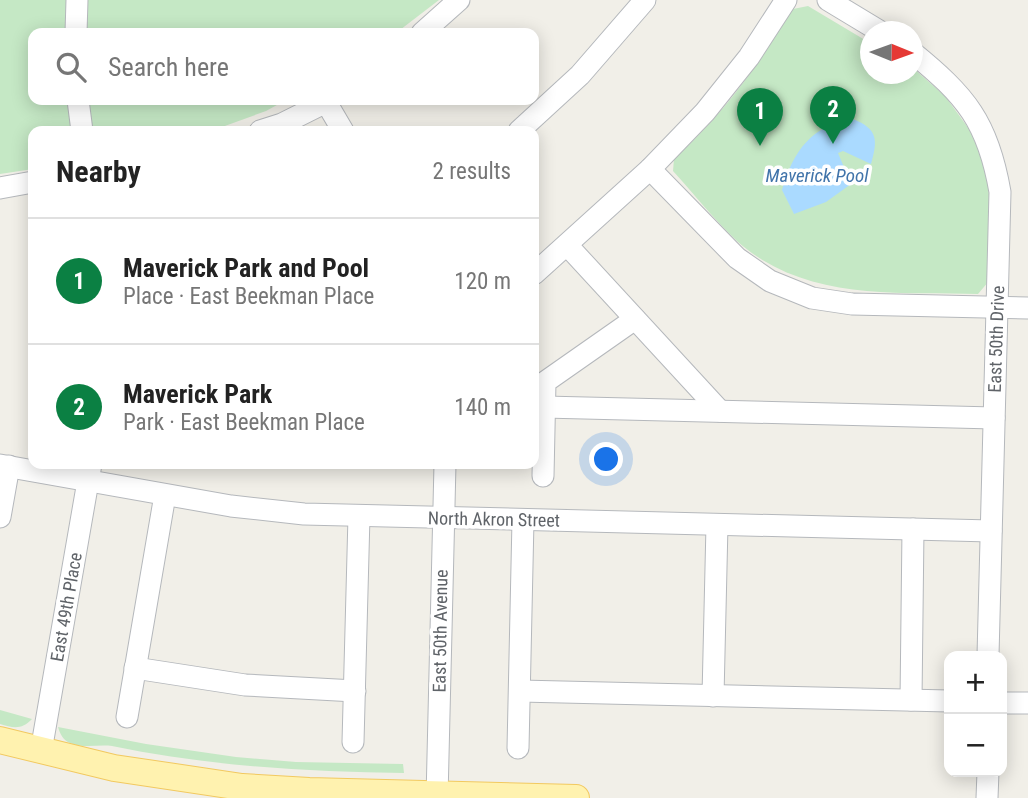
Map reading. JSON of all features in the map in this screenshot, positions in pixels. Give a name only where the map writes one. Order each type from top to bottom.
[{"type":"main road","points":[[0,740],[114,768],[210,783],[309,792],[576,798]]},
{"type":"street","points":[[76,28],[77,0]]},
{"type":"street","points":[[428,28],[458,0]]},
{"type":"street","points":[[524,126],[580,75],[645,0]]},
{"type":"street","points":[[539,270],[650,169],[705,112],[749,57],[786,0]]},
{"type":"street","points":[[828,0],[863,21]]},
{"type":"street","name":"East 50th Drive","points":[[923,61],[948,81],[970,108],[987,140],[1000,192],[988,651]]},
{"type":"street","points":[[79,105],[81,126]]},
{"type":"street","points":[[276,126],[320,105]]},
{"type":"street","points":[[330,105],[340,126]]},
{"type":"street","points":[[650,169],[737,258],[770,281],[812,298],[852,304],[1028,308]]},
{"type":"street","points":[[0,188],[28,183]]},
{"type":"street","points":[[567,245],[720,411]]},
{"type":"street","points":[[543,476],[545,382],[635,319]]},
{"type":"street","points":[[544,407],[993,418]]},
{"type":"street","points":[[0,517],[5,465]]},
{"type":"street","name":"North Akron Street","points":[[5,465],[28,467]]},
{"type":"street","name":"North Akron Street","points":[[47,469],[89,473],[165,495],[292,513],[991,531]]},
{"type":"street","name":"East 50th Avenue","points":[[437,796],[444,469]]},
{"type":"street","name":"East 49th Place","points":[[41,751],[89,473]]},
{"type":"street","points":[[127,717],[165,495]]},
{"type":"street","points":[[353,741],[359,516]]},
{"type":"street","points":[[518,748],[523,520]]},
{"type":"street","points":[[713,696],[717,524]]},
{"type":"street","points":[[911,700],[913,529]]},
{"type":"street","points":[[135,668],[245,685],[355,691]]},
{"type":"street","points":[[520,691],[944,701]]},
{"type":"street","points":[[1007,703],[1028,704]]},
{"type":"street","points":[[987,798],[988,777]]},
{"type":"green space","points":[[0,0],[439,0],[403,28],[28,28],[28,105],[277,105],[225,126],[28,126],[28,170],[0,174]]},
{"type":"green space","points":[[808,6],[860,37],[860,84],[923,84],[923,77],[945,96],[969,129],[986,166],[990,204],[989,281],[978,294],[852,289],[792,275],[764,261],[738,242],[673,171],[674,159],[709,124],[739,88],[793,9]]},
{"type":"green space","points":[[0,710],[32,719],[21,726],[0,724]]},
{"type":"green space","points":[[58,727],[146,744],[236,757],[296,762],[403,764],[404,773],[257,767],[185,759],[112,746],[80,746],[65,740]]},
{"type":"water","name":"Maverick Pool","points":[[853,119],[872,131],[874,136],[875,148],[871,164],[843,151],[838,153],[851,184],[826,202],[794,214],[782,190],[798,152],[806,142],[826,127]]},
{"type":"place","name":"Maverick Park","points":[[833,144]]},
{"type":"place","name":"Maverick Park and Pool","points":[[760,146]]}]
